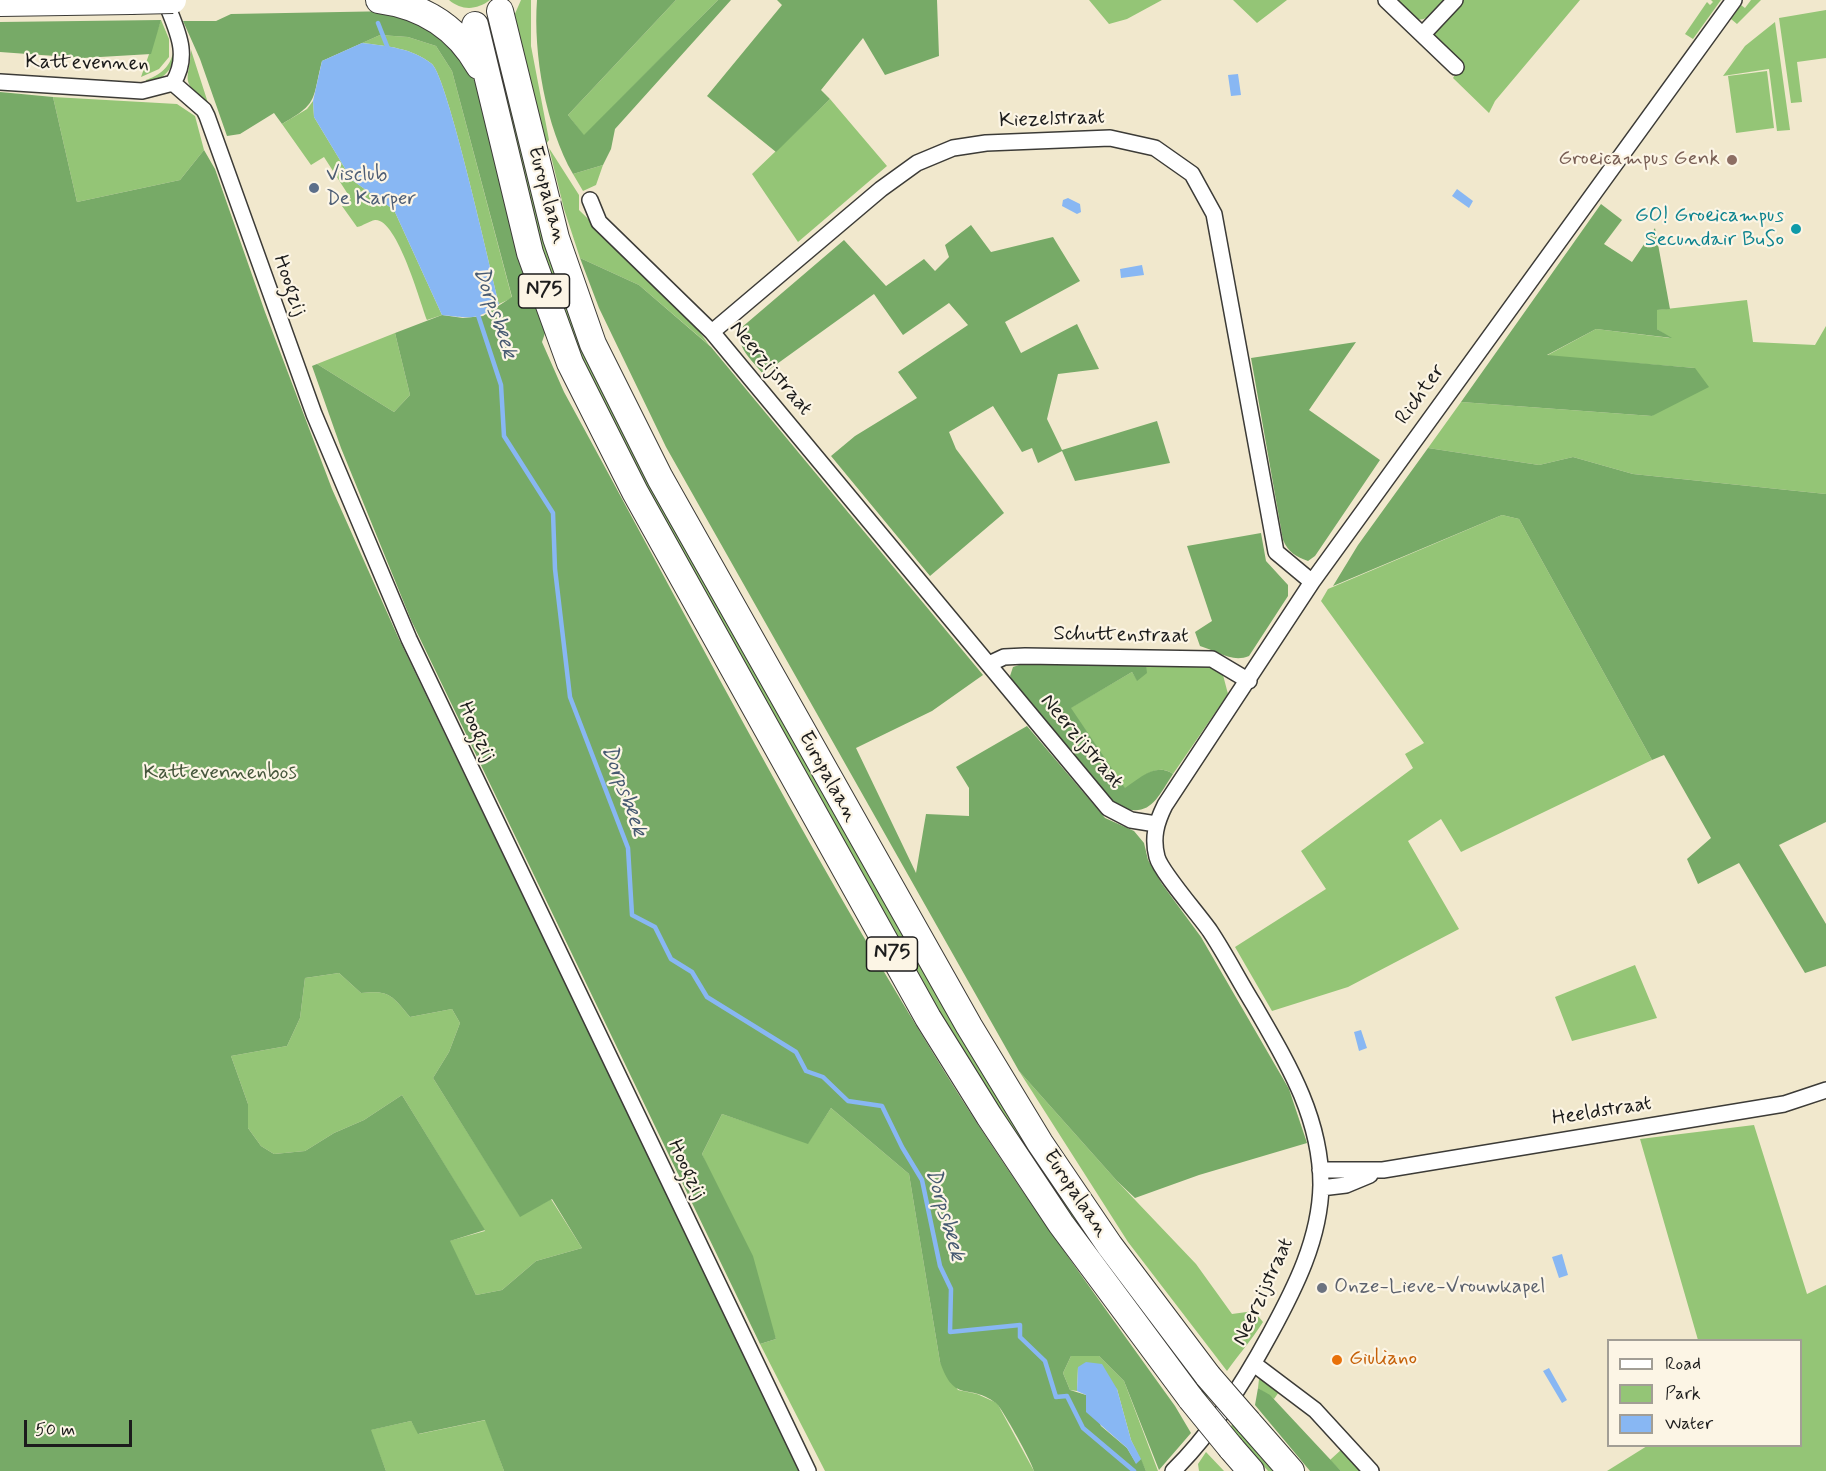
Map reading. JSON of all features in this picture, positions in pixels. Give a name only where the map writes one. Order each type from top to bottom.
[{"type":"highway","points":[[0,3],[173,0]]},
{"type":"highway","points":[[379,0],[401,3],[443,23],[464,42],[490,83]]},
{"type":"highway","points":[[436,0],[449,15],[465,23],[475,24]]},
{"type":"highway","name":"Europalaan","points":[[505,6],[494,19],[475,24],[530,253],[570,363],[635,492],[940,1037],[1061,1224],[1191,1399],[1251,1471]]},
{"type":"highway","name":"Europalaan","points":[[505,6],[556,238],[593,344],[660,478],[969,1026],[1040,1143],[1110,1246],[1209,1376],[1291,1471]]},
{"type":"street","points":[[165,0],[183,49],[180,70],[173,83]]},
{"type":"street","points":[[1386,0],[1456,67]]},
{"type":"street","points":[[1422,34],[1455,0]]},
{"type":"street","name":"Richter","points":[[1156,824],[1165,805],[1249,681],[1312,582],[1734,0]]},
{"type":"street","name":"Kattevennen","points":[[0,82],[142,91],[173,83]]},
{"type":"street","name":"Hoogzij","points":[[173,83],[204,110],[207,116],[314,414],[408,639],[808,1471]]},
{"type":"street","name":"Kiezelstraat","points":[[712,332],[881,189],[917,163],[953,148],[987,143],[1110,138],[1155,148],[1192,174],[1214,214],[1276,552],[1312,582]]},
{"type":"street","name":"Neerzijstraat","points":[[590,200],[599,222],[712,332],[884,542],[1108,808],[1131,820],[1156,824],[1157,860],[1211,932],[1296,1078],[1314,1125],[1321,1188],[1316,1225],[1307,1259],[1254,1364],[1315,1410],[1371,1471]]},
{"type":"street","name":"Schuttenstraat","points":[[989,664],[1004,657],[1025,656],[1212,659],[1249,681]]},
{"type":"street","name":"Heeldstraat","points":[[1320,1170],[1383,1170],[1784,1104],[1826,1090]]},
{"type":"street","name":"Heeldstraat","points":[[1321,1188],[1346,1185],[1383,1170]]},
{"type":"street","points":[[1176,1470],[1202,1438],[1254,1364]]},
{"type":"green space","points":[[449,0],[490,0],[480,6],[470,8],[459,6]]},
{"type":"green space","points":[[521,0],[531,0],[531,46],[549,140],[543,148],[514,16]]},
{"type":"green space","points":[[537,0],[676,0],[568,115],[584,135],[718,0],[731,0],[615,129],[611,149],[603,165],[573,174],[555,135],[543,90],[537,43]]},
{"type":"green space","points":[[676,0],[718,0],[584,136],[568,115]]},
{"type":"green space","points":[[777,0],[937,0],[939,56],[885,75],[863,38],[821,90],[830,99],[776,152],[707,96],[782,5]]},
{"type":"green space","points":[[1089,0],[1162,0],[1127,19],[1109,24]]},
{"type":"green space","points":[[1233,0],[1287,0],[1257,23]]},
{"type":"green space","points":[[1394,0],[1445,0],[1425,19],[1420,20],[1409,14]]},
{"type":"green space","points":[[1461,0],[1580,0],[1495,101],[1489,113],[1453,78],[1461,65],[1435,41],[1433,33]]},
{"type":"green space","points":[[1711,0],[1721,0],[1693,39],[1685,34],[1707,2],[1710,5],[1713,2]]},
{"type":"green space","points":[[1751,0],[1761,0],[1737,24],[1731,19],[1741,5],[1745,8]]},
{"type":"green space","points":[[1826,10],[1826,58],[1797,62],[1802,102],[1791,103],[1779,18]]},
{"type":"green space","points":[[395,11],[412,15],[460,50],[475,82],[523,264],[545,333],[542,342],[564,392],[790,808],[884,972],[961,1098],[1051,1232],[1175,1406],[1191,1433],[1159,1470],[1124,1381],[1099,1356],[1071,1356],[1063,1373],[1070,1390],[1086,1395],[1101,1426],[1127,1448],[1136,1463],[1141,1459],[1146,1471],[1034,1471],[1017,1435],[996,1403],[951,1384],[940,1362],[909,1174],[831,1108],[808,1144],[722,1114],[702,1154],[753,1256],[776,1339],[760,1344],[411,620],[341,448],[312,366],[317,364],[394,412],[410,395],[395,333],[442,315],[463,318],[483,316],[512,297],[452,71],[436,46],[408,37],[380,35],[322,61],[312,99],[294,117],[282,124],[274,113],[240,134],[227,136],[200,59],[183,21],[216,21],[231,14]]},
{"type":"green space","points":[[161,20],[169,39],[169,57],[159,69],[141,77]]},
{"type":"green space","points":[[161,20],[151,54],[83,58],[0,52],[0,22]]},
{"type":"green space","points":[[1775,22],[1790,130],[1777,131],[1769,69],[1723,76],[1745,46]]},
{"type":"green space","points":[[497,29],[550,246],[772,697],[1210,1393],[1206,1398],[1081,1235],[959,1050],[789,752],[593,388],[539,253],[485,33]]},
{"type":"green space","points":[[380,35],[408,37],[436,46],[452,71],[512,298],[499,304],[458,137],[439,77],[432,64],[416,54],[362,43]]},
{"type":"green space","points":[[174,45],[174,59],[169,70],[159,79],[146,84],[146,80],[158,75],[166,67],[172,57]]},
{"type":"green space","points":[[191,50],[208,103],[189,84]]},
{"type":"green space","points":[[1767,71],[1774,128],[1736,133],[1728,76]]},
{"type":"green space","name":"Kattevennenbos","points":[[0,92],[53,97],[77,202],[180,180],[204,150],[215,169],[265,312],[332,489],[398,637],[800,1471],[504,1471],[485,1420],[418,1434],[411,1421],[371,1430],[386,1471],[0,1471]],"holes":[[[339,973],[361,993],[384,993],[394,999],[410,1017],[452,1009],[460,1023],[449,1052],[433,1078],[520,1217],[552,1199],[582,1248],[536,1261],[502,1290],[476,1295],[450,1241],[485,1230],[402,1095],[364,1120],[334,1133],[305,1151],[274,1154],[261,1146],[248,1128],[248,1104],[231,1056],[287,1046],[300,1018],[305,978]]]},
{"type":"green space","points":[[53,97],[177,104],[195,116],[204,150],[180,180],[77,202]]},
{"type":"green space","points":[[830,99],[887,166],[798,242],[752,174]]},
{"type":"green space","points":[[313,101],[314,117],[352,180],[394,210],[442,315],[427,320],[407,263],[391,232],[383,223],[375,220],[357,227],[342,206],[351,199],[324,157],[311,165],[282,124],[307,109]]},
{"type":"green space","points":[[549,148],[579,195],[579,210],[689,317],[709,345],[639,285],[580,258],[564,209]]},
{"type":"green space","points":[[603,165],[596,185],[583,191],[573,174]]},
{"type":"green space","points":[[1601,204],[1622,220],[1604,244],[1632,262],[1655,228],[1670,309],[1657,310],[1657,329],[1672,338],[1596,329],[1547,355],[1695,368],[1709,387],[1652,416],[1461,402]]},
{"type":"green space","points":[[971,225],[991,252],[1053,237],[1080,281],[1005,322],[1021,353],[1077,324],[1099,369],[1058,374],[1047,419],[1062,450],[1157,421],[1170,463],[1075,481],[1062,451],[1038,463],[1032,448],[1022,452],[993,406],[949,432],[956,449],[1004,513],[930,576],[831,456],[855,436],[917,398],[898,372],[968,325],[949,303],[903,335],[874,294],[763,374],[742,347],[740,335],[741,328],[844,240],[886,286],[924,259],[935,271],[949,257],[945,245]]},
{"type":"green space","points":[[580,258],[639,285],[711,347],[983,675],[932,711],[856,748],[916,873],[926,814],[969,816],[969,788],[956,767],[1027,726],[1105,818],[1134,831],[1144,843],[1148,860],[1162,884],[1201,937],[1289,1089],[1307,1143],[1199,1175],[1135,1198],[1117,1181],[1019,1071],[666,447],[599,308]]},
{"type":"green space","points":[[1747,300],[1753,342],[1815,345],[1826,326],[1826,494],[1633,474],[1573,457],[1539,465],[1428,448],[1461,402],[1652,416],[1695,368],[1546,356],[1596,329],[1670,338],[1657,329],[1657,310]]},
{"type":"green space","points":[[395,333],[410,395],[394,412],[317,364]]},
{"type":"green space","points":[[1356,342],[1309,410],[1380,460],[1315,556],[1308,561],[1293,554],[1283,540],[1251,358]]},
{"type":"green space","points":[[1428,448],[1539,465],[1573,457],[1633,474],[1826,494],[1826,822],[1779,845],[1826,924],[1826,966],[1805,973],[1739,863],[1698,884],[1687,859],[1711,838],[1664,755],[1652,760],[1519,519],[1502,515],[1333,586],[1358,545]]},
{"type":"green space","points":[[1502,515],[1519,519],[1652,760],[1461,852],[1441,819],[1408,841],[1459,929],[1348,987],[1272,1011],[1235,947],[1326,889],[1301,851],[1413,768],[1405,754],[1424,743],[1321,601],[1328,589]]},
{"type":"green space","points":[[1261,533],[1266,561],[1288,585],[1288,596],[1249,656],[1231,657],[1200,646],[1195,632],[1212,621],[1187,546]]},
{"type":"green space","points":[[1022,664],[1146,665],[1147,673],[1137,681],[1132,672],[1071,708],[1125,788],[1154,771],[1167,771],[1173,774],[1151,805],[1137,810],[1116,806],[1016,686],[1010,676],[1013,667]]},
{"type":"green space","points":[[1146,665],[1209,666],[1223,675],[1228,694],[1173,774],[1161,770],[1155,771],[1125,789],[1070,708],[1132,672],[1137,680]]},
{"type":"green space","points":[[1635,965],[1657,1018],[1572,1041],[1555,997]]},
{"type":"green space","points":[[339,973],[361,993],[384,993],[394,999],[410,1017],[452,1009],[460,1023],[449,1052],[433,1078],[520,1216],[551,1199],[582,1248],[536,1261],[502,1290],[476,1295],[449,1241],[485,1231],[402,1095],[364,1120],[334,1133],[305,1151],[274,1154],[261,1146],[248,1128],[248,1104],[231,1056],[287,1046],[300,1018],[305,978]]},
{"type":"green space","points":[[1019,1071],[1117,1181],[1196,1264],[1232,1314],[1254,1311],[1263,1322],[1227,1371],[1128,1242]]},
{"type":"green space","points":[[831,1108],[909,1174],[940,1362],[958,1390],[977,1394],[997,1403],[1034,1471],[825,1471],[760,1344],[776,1339],[702,1154],[722,1114],[808,1143]]},
{"type":"green space","points":[[1754,1125],[1807,1294],[1826,1285],[1826,1471],[1607,1471],[1645,1447],[1802,1447],[1802,1339],[1698,1339],[1640,1139]]},
{"type":"green space","points":[[1071,1356],[1099,1356],[1124,1381],[1158,1471],[1146,1471],[1131,1440],[1117,1389],[1078,1367],[1077,1391],[1070,1390],[1063,1373]]},
{"type":"green space","points":[[1259,1379],[1281,1389],[1274,1399],[1258,1388]]},
{"type":"green space","points":[[1258,1388],[1270,1395],[1341,1471],[1310,1471],[1255,1405]]},
{"type":"green space","points":[[486,1420],[504,1471],[386,1471],[370,1430],[411,1421],[419,1434]]},
{"type":"green space","points":[[1235,1422],[1278,1471],[1268,1471],[1230,1427]]},
{"type":"green space","points":[[1342,1449],[1361,1471],[1341,1471],[1330,1460]]},
{"type":"green space","points":[[1206,1452],[1224,1471],[1199,1471],[1198,1464]]},
{"type":"water","points":[[362,43],[416,54],[432,64],[439,77],[458,137],[499,304],[485,313],[472,317],[442,315],[394,210],[352,180],[314,117],[313,101],[322,61]]},
{"type":"water","points":[[1238,74],[1241,95],[1231,96],[1228,75]]},
{"type":"water","points":[[1457,189],[1473,201],[1469,208],[1452,196]]},
{"type":"water","points":[[1068,198],[1080,204],[1081,212],[1077,214],[1062,206],[1063,200]]},
{"type":"water","points":[[1142,265],[1144,275],[1121,278],[1120,269]]},
{"type":"water","points":[[1361,1030],[1367,1048],[1359,1051],[1354,1032]]},
{"type":"water","points":[[1562,1254],[1568,1275],[1559,1278],[1552,1257]]},
{"type":"water","points":[[1086,1362],[1102,1364],[1117,1389],[1131,1440],[1141,1459],[1136,1464],[1127,1448],[1086,1412],[1086,1395],[1077,1391],[1078,1367]]},
{"type":"water","points":[[1549,1368],[1567,1400],[1562,1403],[1543,1371]]},
{"type":"waterway","name":"Dorpsbeek","points":[[378,23],[389,51]]},
{"type":"waterway","name":"Dorpsbeek","points":[[477,312],[501,385],[504,436],[553,513],[555,569],[570,697],[628,848],[632,915],[655,927],[671,959],[692,972],[707,997],[796,1052],[806,1071],[823,1077],[848,1101],[882,1106],[902,1147],[922,1180],[940,1266],[951,1289],[950,1332],[1020,1325],[1020,1337],[1045,1361],[1056,1397],[1067,1396],[1083,1428],[1134,1471]]},
{"type":"place","name":"Groeicampus Genk","points":[[1732,160]]},
{"type":"place","name":"Visclub De Karper","points":[[314,188]]},
{"type":"place","name":"GO! Groeicampus Secundair BuSo","points":[[1796,229]]},
{"type":"place","name":"Onze-Lieve-Vrouwkapel","points":[[1322,1288]]},
{"type":"place","name":"Giuliano","points":[[1337,1360]]}]
